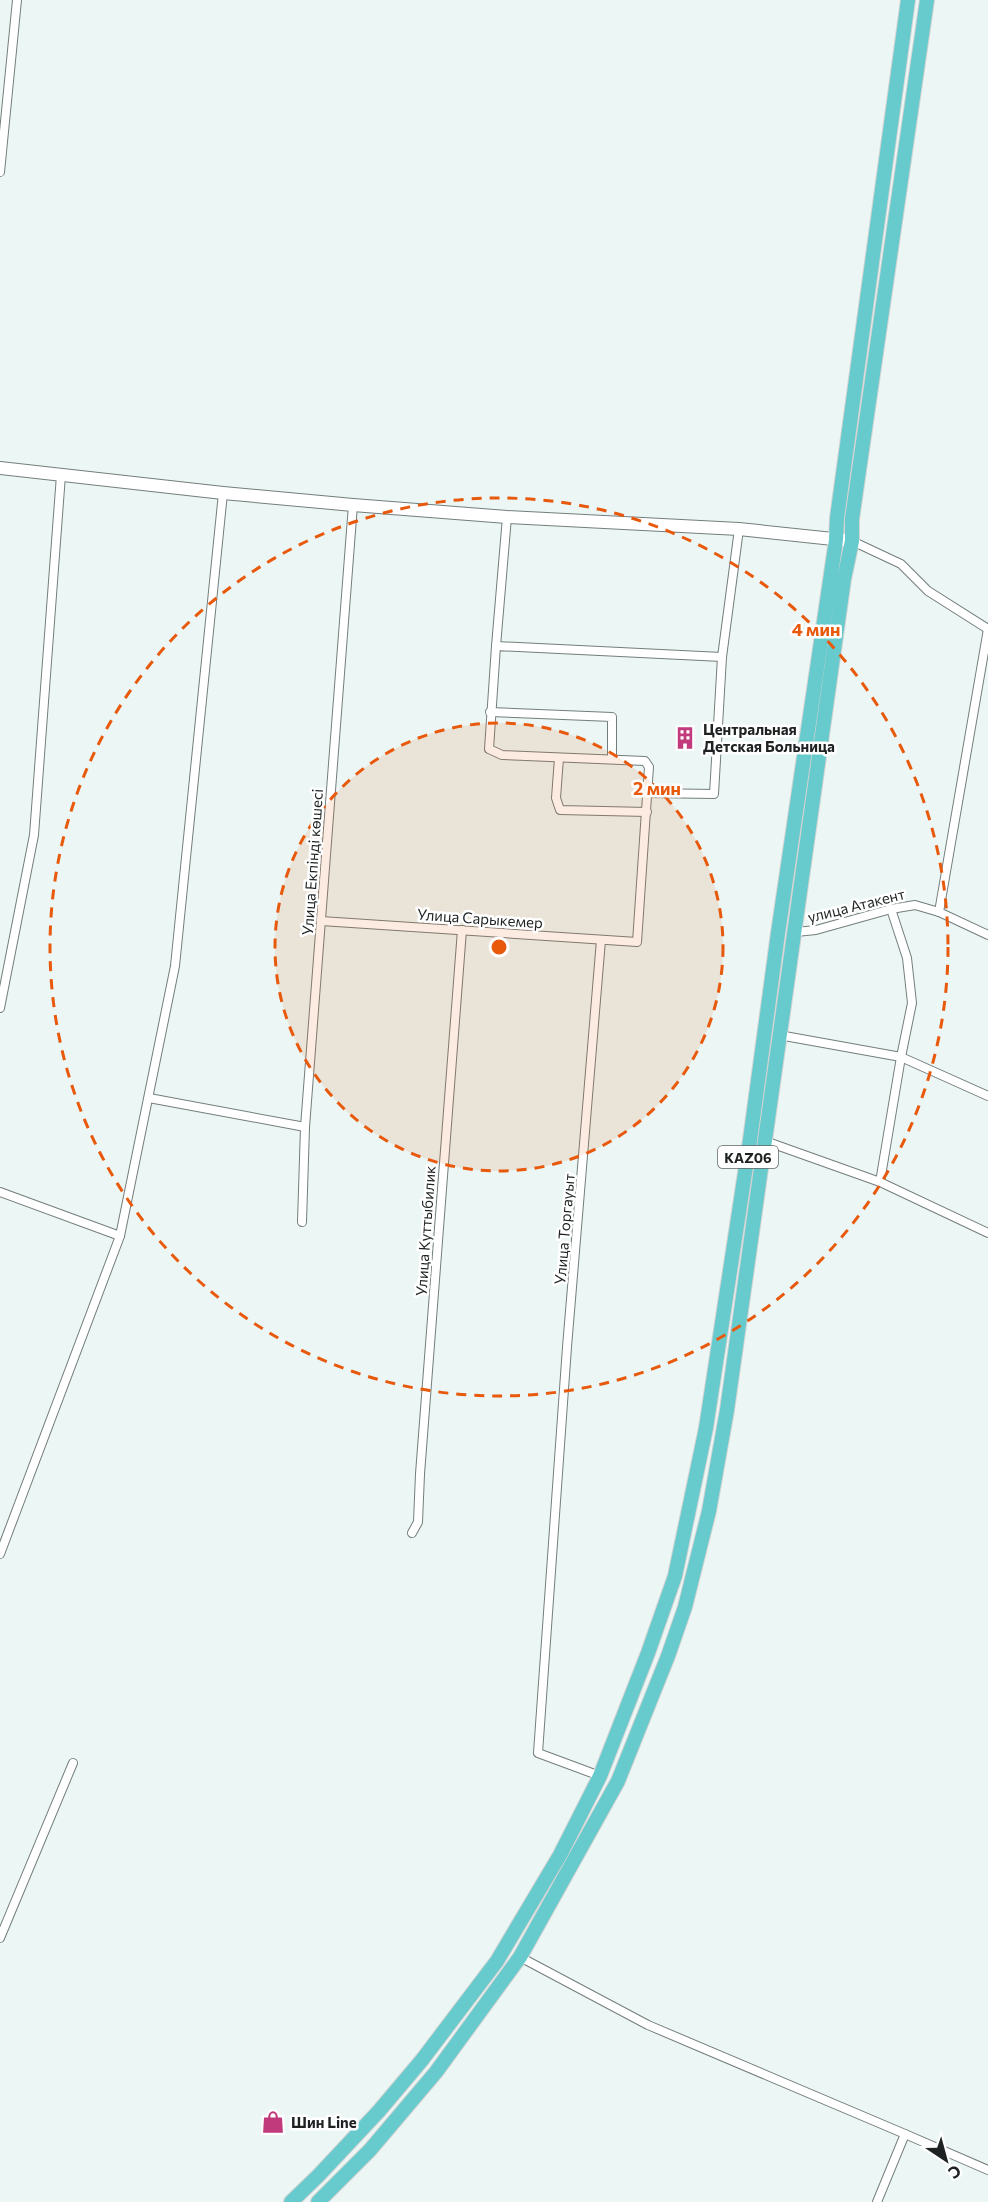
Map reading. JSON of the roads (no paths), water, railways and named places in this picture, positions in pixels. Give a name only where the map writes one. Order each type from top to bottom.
[{"type":"highway","name":"KАZ06","points":[[291,2202],[380,2111],[497,1961],[560,1855],[600,1776],[675,1576],[706,1428],[750,1140],[836,540],[837,518],[908,0]]},
{"type":"highway","name":"KАZ06","points":[[318,2202],[370,2150],[436,2072],[520,1957],[618,1781],[685,1607],[709,1511],[727,1410],[927,0]]},
{"type":"highway","points":[[708,1408],[727,1410]]},
{"type":"main road","points":[[0,468],[352,505],[507,517],[739,529],[852,541]]},
{"type":"street","points":[[0,172],[17,0]]},
{"type":"street","points":[[0,1008],[34,835],[61,474]]},
{"type":"street","points":[[0,1554],[120,1236],[175,966],[223,493]]},
{"type":"street","name":"Улица Екпінді көшесі","points":[[302,1222],[304,1127],[352,505]]},
{"type":"street","points":[[507,517],[490,712],[489,749],[502,755],[645,762],[650,767],[647,812],[560,810],[556,798],[559,758]]},
{"type":"street","points":[[647,793],[714,794],[722,657],[739,529]]},
{"type":"street","points":[[852,541],[901,564],[928,591],[988,629],[939,912]]},
{"type":"street","points":[[496,646],[722,657]]},
{"type":"street","points":[[490,712],[612,717],[612,759]]},
{"type":"street","name":"Улица Сарыкемер","points":[[321,921],[637,942],[647,812]]},
{"type":"street","name":"улица Атакент","points":[[796,932],[834,926],[891,909],[915,905],[939,912],[988,935]]},
{"type":"street","points":[[880,1182],[912,1004],[907,958],[891,909]]},
{"type":"street","name":"Улица Куттыбилик","points":[[412,1533],[418,1522],[462,930]]},
{"type":"street","name":"Улица Торгауыт","points":[[600,1776],[538,1753],[567,1347],[601,940]]},
{"type":"street","points":[[779,1035],[901,1057],[988,1096]]},
{"type":"street","points":[[148,1098],[304,1127]]},
{"type":"street","points":[[765,1142],[880,1182],[988,1233]]},
{"type":"street","points":[[0,1192],[120,1236]]},
{"type":"street","points":[[0,1938],[73,1763]]},
{"type":"street","points":[[520,1957],[648,2025],[988,2170]]},
{"type":"street","points":[[877,2202],[905,2134]]},
{"type":"place","name":"Центральная Детская Больница","points":[[685,738]]},
{"type":"place","name":"Шин Line","points":[[273,2122]]}]
